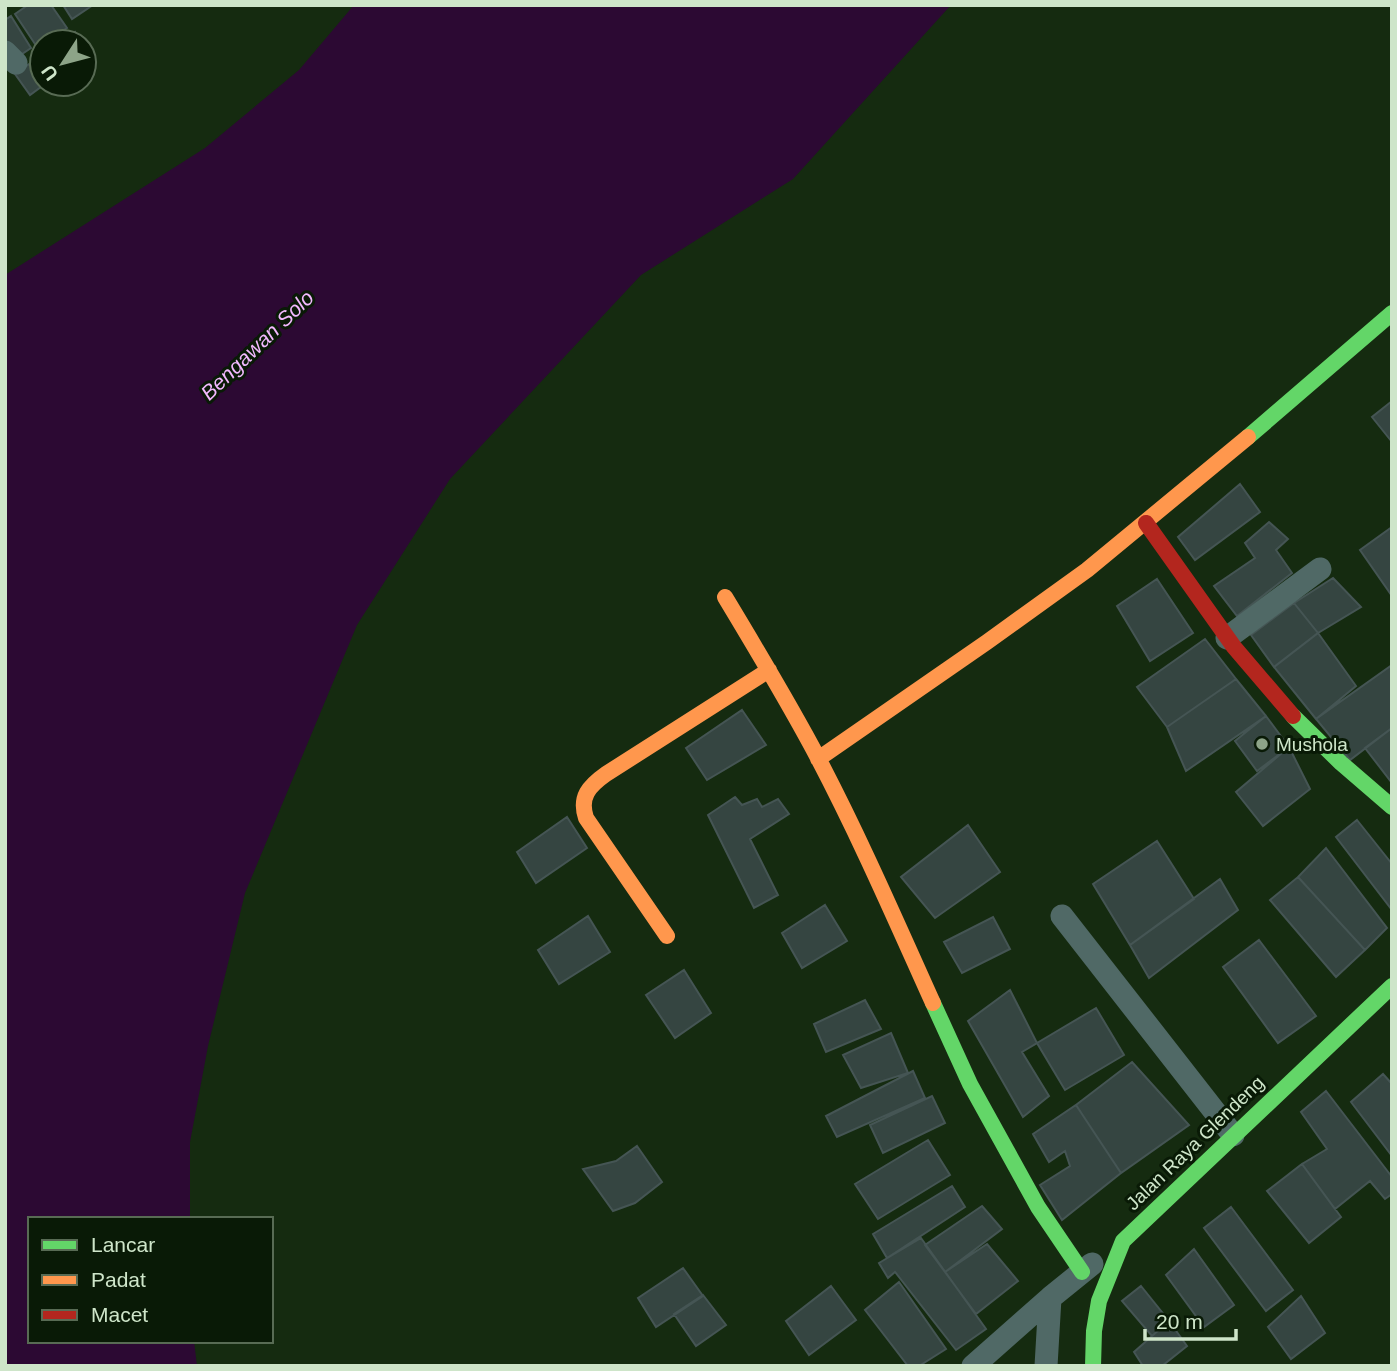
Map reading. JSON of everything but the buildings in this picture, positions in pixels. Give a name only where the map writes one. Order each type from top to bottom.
[{"type":"street","points":[[818,759],[1087,570],[1392,313]]},
{"type":"street","points":[[1146,523],[1227,638],[1293,716],[1334,757],[1392,807]]},
{"type":"street","points":[[1227,638],[1320,569]]},
{"type":"street","points":[[724,597],[769,670],[818,759],[884,895],[970,1084],[1038,1207],[1082,1272]]},
{"type":"street","points":[[667,936],[586,818],[583,796],[589,786],[606,774],[769,670]]},
{"type":"street","points":[[1062,916],[1233,1135]]},
{"type":"street","name":"Jalan Raya Glendeng","points":[[1093,1366],[1093,1328],[1098,1297],[1123,1241],[1392,986]]},
{"type":"street","points":[[974,1366],[1050,1298],[1123,1241]]},
{"type":"street","points":[[1046,1366],[1050,1298]]},
{"type":"water","name":"Bengawan Solo","points":[[354,5],[951,5],[793,179],[641,275],[450,479],[357,625],[245,893],[208,1046],[190,1142],[190,1217],[28,1217],[28,1343],[194,1343],[197,1366],[5,1366],[5,275],[205,148],[299,70]]},
{"type":"traffic: fast","points":[[1248,437],[1392,313]]},
{"type":"traffic: fast","points":[[1293,716],[1341,763],[1392,807]]},
{"type":"traffic: fast","points":[[1093,1366],[1094,1331],[1099,1301],[1123,1241],[1392,986]]},
{"type":"traffic: fast","points":[[933,1003],[970,1084],[1038,1207],[1082,1272]]},
{"type":"traffic: slow","points":[[818,759],[1087,570],[1248,437]]},
{"type":"traffic: slow","points":[[725,597],[807,737],[933,1003]]},
{"type":"traffic: slow","points":[[667,936],[586,818],[585,798],[590,788],[606,774],[769,670]]},
{"type":"traffic: jam","points":[[1146,523],[1234,647],[1293,716]]},
{"type":"place","name":"Mushola","points":[[1262,744]]}]
